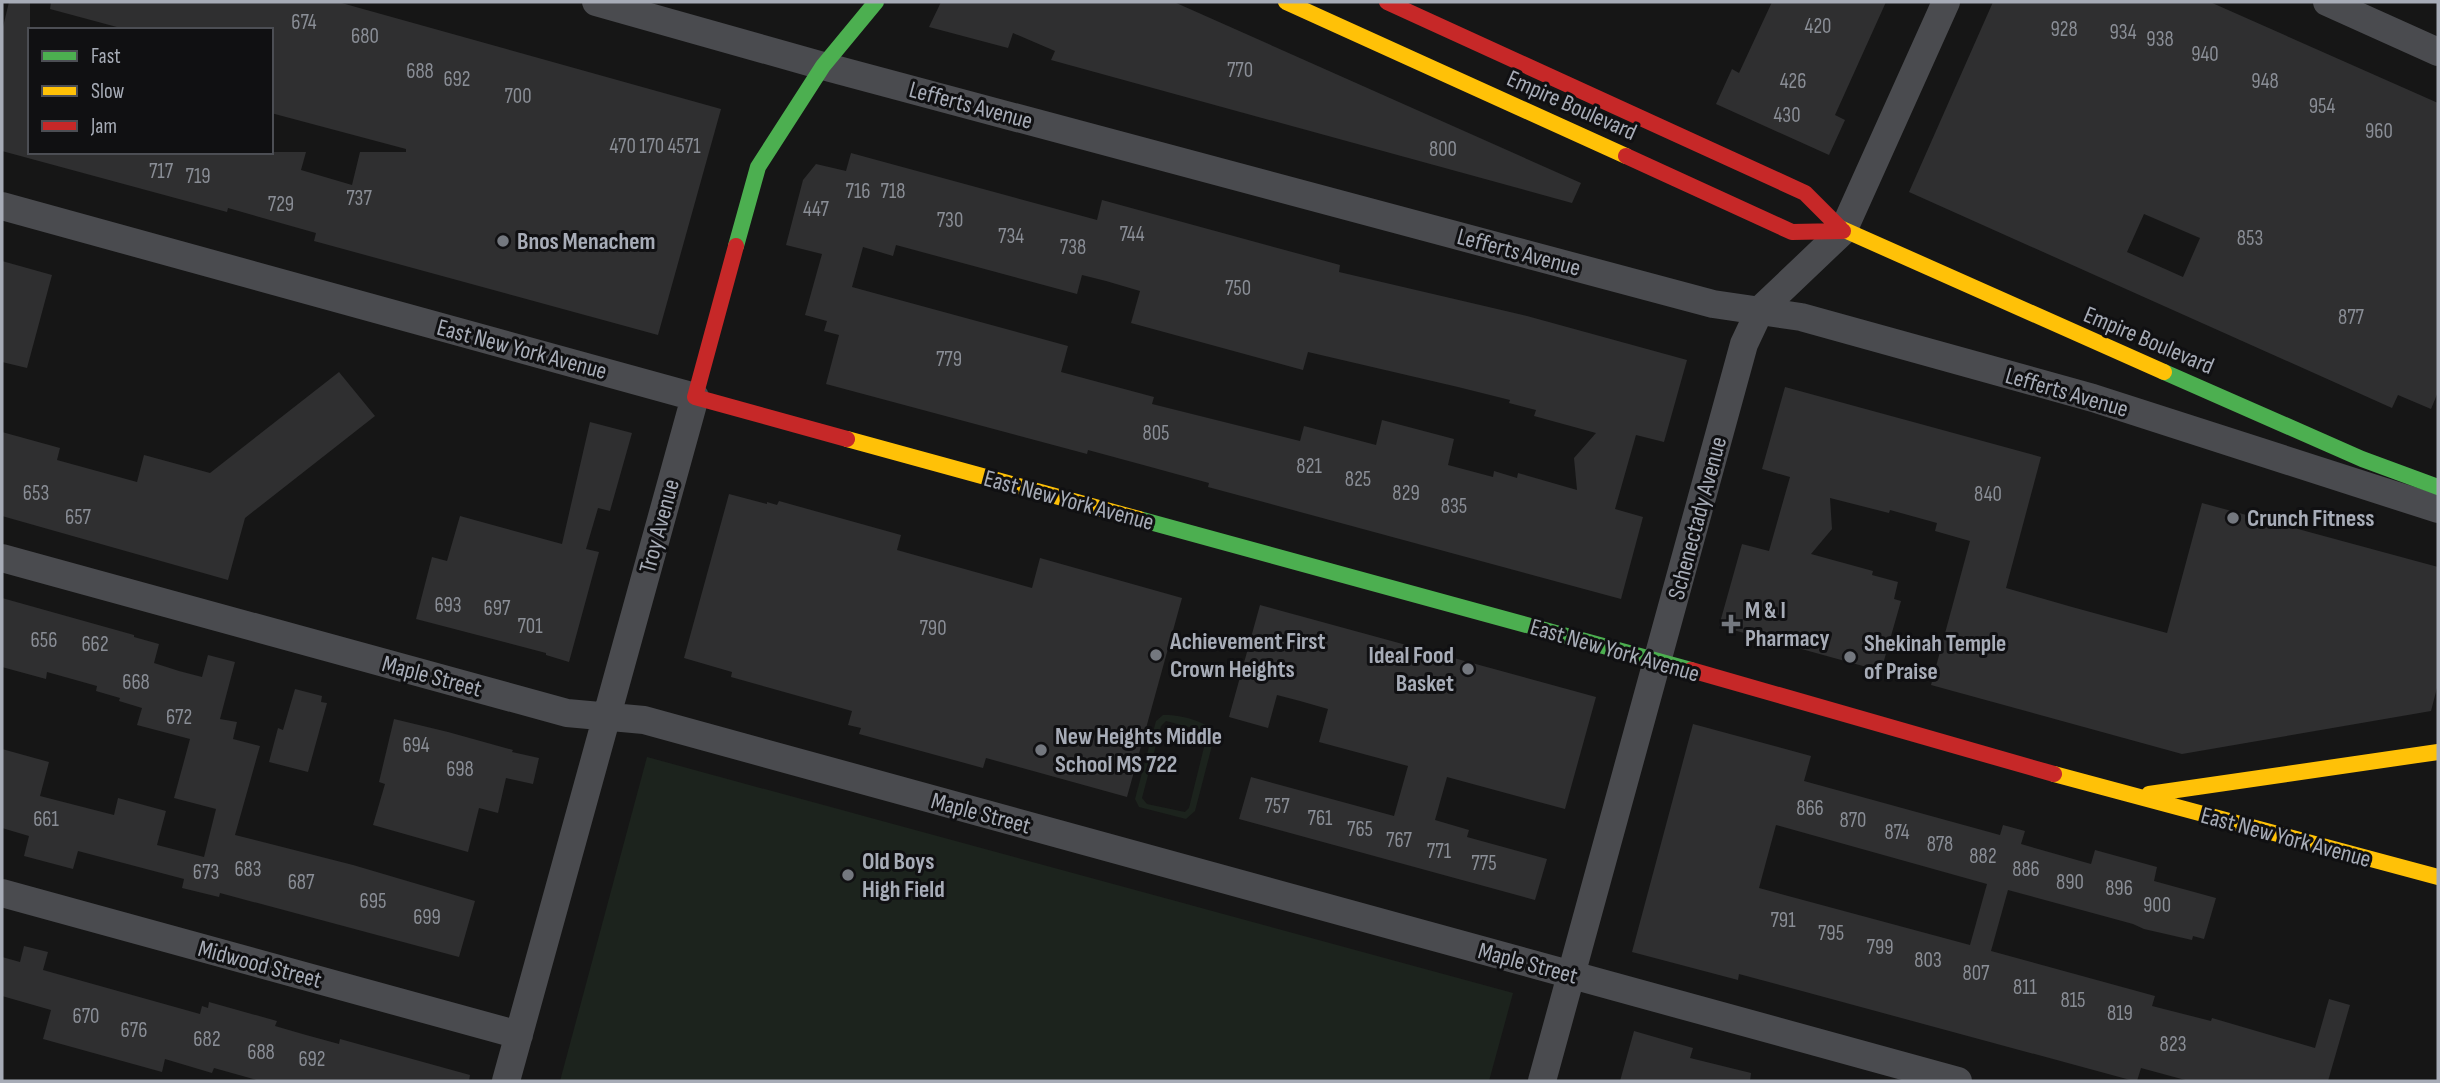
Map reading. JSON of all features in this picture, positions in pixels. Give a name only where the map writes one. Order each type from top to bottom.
[{"type":"main road","name":"Troy Avenue","points":[[695,397],[758,167],[823,65],[876,2]]},
{"type":"main road","name":"Empire Boulevard","points":[[1286,2],[1793,232],[1843,231]]},
{"type":"main road","name":"Empire Boulevard","points":[[1387,2],[1805,193],[1843,231],[2362,459],[2438,487]]},
{"type":"main road","name":"East New York Avenue","points":[[695,397],[1658,662],[2135,797],[2438,877]]},
{"type":"main road","name":"East New York Avenue","points":[[2135,797],[2438,752]]},
{"type":"street","name":"Lefferts Avenue","points":[[596,2],[1703,302],[1801,317],[2093,398],[2438,509]]},
{"type":"street","name":"Schenectady Avenue","points":[[1542,1081],[1744,344],[1760,310],[1843,231],[1946,2]]},
{"type":"street","points":[[2327,2],[2438,52]]},
{"type":"street","name":"East New York Avenue","points":[[2,206],[695,397]]},
{"type":"street","name":"Troy Avenue","points":[[506,1081],[695,397]]},
{"type":"street","name":"Maple Street","points":[[2,558],[567,713],[644,720],[1572,975],[1894,1073],[1958,1081]]},
{"type":"street","name":"Midwood Street","points":[[2,893],[519,1035]]},
{"type":"shaded area","points":[[1163,715],[1184,717],[1206,725],[1215,734],[1195,811],[1186,819],[1139,807],[1135,799],[1156,721]],"holes":[[[1166,721],[1204,731],[1207,735],[1189,808],[1185,812],[1147,804],[1142,798],[1161,726]]]},
{"type":"shaded area","name":"Old Boys High Field","points":[[647,757],[1513,993],[1489,1081],[560,1081]]},
{"type":"building","points":[[9,2],[30,2],[28,154],[306,152],[301,170],[352,185],[360,152],[406,152],[406,149],[273,114],[273,28],[121,28],[50,9],[51,2],[338,2],[721,109],[658,335],[314,241],[316,233],[228,208],[227,212],[2,151],[2,31]]},
{"type":"building","points":[[941,2],[1174,2],[1581,183],[1572,203],[1051,60],[1055,51],[1013,33],[1008,48],[929,27]]},
{"type":"building","points":[[1772,2],[1886,2],[1835,115],[1845,120],[1829,155],[1716,104],[1732,69],[1739,73]]},
{"type":"building","points":[[1993,2],[2210,2],[2438,103],[2438,392],[2431,409],[2398,395],[2392,408],[1909,192]],"holes":[[[2144,214],[2200,238],[2183,277],[2127,252]]]},
{"type":"building","points":[[851,153],[1097,220],[1102,200],[1340,265],[1339,272],[1527,316],[1687,360],[1664,442],[1636,435],[1615,509],[1643,517],[1621,599],[1208,487],[1209,483],[1088,450],[1087,454],[826,384],[839,335],[824,331],[827,321],[805,315],[822,254],[786,245],[803,180],[816,164],[846,171]],"holes":[[[896,245],[1077,294],[1082,275],[1106,281],[1140,291],[1131,323],[1303,370],[1308,352],[1458,387],[1510,400],[1509,403],[1536,410],[1534,416],[1596,433],[1574,458],[1577,490],[1518,473],[1517,478],[1494,471],[1493,477],[1448,465],[1454,439],[1382,420],[1376,445],[1304,426],[1300,441],[1152,404],[1154,397],[1061,372],[1068,346],[852,287],[863,247],[893,256]]]},
{"type":"building","points":[[2,261],[52,275],[27,368],[2,362]]},
{"type":"building","points":[[339,372],[375,416],[245,518],[228,580],[2,516],[2,432],[60,448],[57,460],[137,482],[144,455],[210,473]]},
{"type":"building","points":[[1785,387],[2041,457],[2006,588],[2072,607],[2167,633],[2202,503],[2438,567],[2438,684],[2431,711],[2182,754],[1931,685],[1970,541],[1935,531],[1937,523],[1830,498],[1832,529],[1811,554],[1873,571],[1872,575],[1898,582],[1894,599],[1901,601],[1881,671],[1719,626],[1742,544],[1769,551],[1790,477],[1762,469]]},
{"type":"building","points":[[590,422],[632,433],[610,511],[598,508],[586,549],[599,552],[569,662],[546,653],[416,619],[432,557],[447,561],[460,516],[562,544]]},
{"type":"building","points":[[729,494],[767,504],[777,505],[779,501],[901,535],[897,550],[1032,588],[1040,558],[1182,598],[1127,797],[986,758],[983,768],[859,734],[861,728],[848,725],[852,711],[731,677],[732,672],[684,658]]},
{"type":"building","points":[[2,598],[159,644],[154,663],[179,671],[202,677],[208,655],[235,662],[220,719],[237,722],[233,739],[260,746],[235,835],[353,865],[475,901],[459,957],[220,893],[219,897],[182,888],[184,879],[78,851],[73,869],[24,856],[29,836],[2,828],[2,749],[49,762],[40,796],[114,815],[118,798],[166,811],[157,845],[204,857],[216,809],[174,798],[190,739],[137,725],[142,708],[96,691],[97,686],[47,672],[46,679],[2,667]]},
{"type":"building","points":[[1260,605],[1596,697],[1565,809],[1447,777],[1435,820],[1469,830],[1467,837],[1547,859],[1535,900],[1239,819],[1251,777],[1394,816],[1408,766],[1319,742],[1328,709],[1300,701],[1277,695],[1268,728],[1229,717]]},
{"type":"building","points":[[295,689],[322,696],[321,702],[327,703],[308,772],[269,762],[278,728],[283,730]]},
{"type":"building","points":[[394,719],[539,758],[533,784],[506,778],[498,813],[479,808],[468,852],[373,825],[385,784],[379,782]]},
{"type":"building","points":[[1693,724],[1811,756],[1804,781],[2000,835],[2003,825],[2025,831],[2021,844],[2091,864],[2095,850],[2157,867],[2154,881],[2216,898],[2204,939],[2193,936],[2192,940],[2008,890],[1991,951],[2155,996],[2152,1006],[2211,1021],[2212,1018],[2315,1048],[2329,999],[2350,1005],[2328,1081],[2189,1081],[2141,1068],[2137,1081],[2134,1081],[1739,974],[1738,980],[1632,952]],"holes":[[[1776,825],[1987,884],[1970,945],[1759,888]]]},
{"type":"building","points":[[24,946],[48,952],[43,970],[200,1014],[202,1006],[208,1008],[209,1002],[277,1021],[275,1026],[306,1035],[339,1044],[340,1039],[470,1075],[469,1081],[260,1081],[214,1068],[212,1073],[165,1059],[162,1072],[43,1039],[51,1010],[2,996],[2,957],[20,962]]},
{"type":"building","points":[[1634,1031],[1693,1048],[1690,1058],[1751,1073],[1750,1081],[1620,1081]]},
{"type":"traffic: fast","points":[[736,246],[758,167],[823,66],[876,2]]},
{"type":"traffic: fast","points":[[2164,372],[2362,459],[2438,487]]},
{"type":"traffic: fast","points":[[1139,519],[1691,670]]},
{"type":"traffic: slow","points":[[1286,2],[1626,156]]},
{"type":"traffic: slow","points":[[1840,228],[2164,372]]},
{"type":"traffic: slow","points":[[847,439],[1139,519]]},
{"type":"traffic: slow","points":[[2149,794],[2438,752]]},
{"type":"traffic: slow","points":[[2054,774],[2438,877]]},
{"type":"traffic: jam","points":[[1387,2],[1805,193],[1840,228]]},
{"type":"traffic: jam","points":[[1626,156],[1792,232],[1843,231]]},
{"type":"traffic: jam","points":[[736,246],[695,397],[847,439]]},
{"type":"traffic: jam","points":[[1691,670],[2054,774]]},
{"type":"place","name":"Bnos Menachem","points":[[503,241]]},
{"type":"place","name":"Crunch Fitness","points":[[2233,518]]},
{"type":"place","name":"M & I Pharmacy","points":[[1731,624]]},
{"type":"place","name":"Achievement First Crown Heights","points":[[1156,655]]},
{"type":"place","name":"Shekinah Temple of Praise","points":[[1850,657]]},
{"type":"place","name":"Ideal Food Basket","points":[[1468,669]]},
{"type":"place","name":"New Heights Middle School MS 722","points":[[1041,750]]},
{"type":"place","name":"Old Boys High Field","points":[[848,875]]}]
